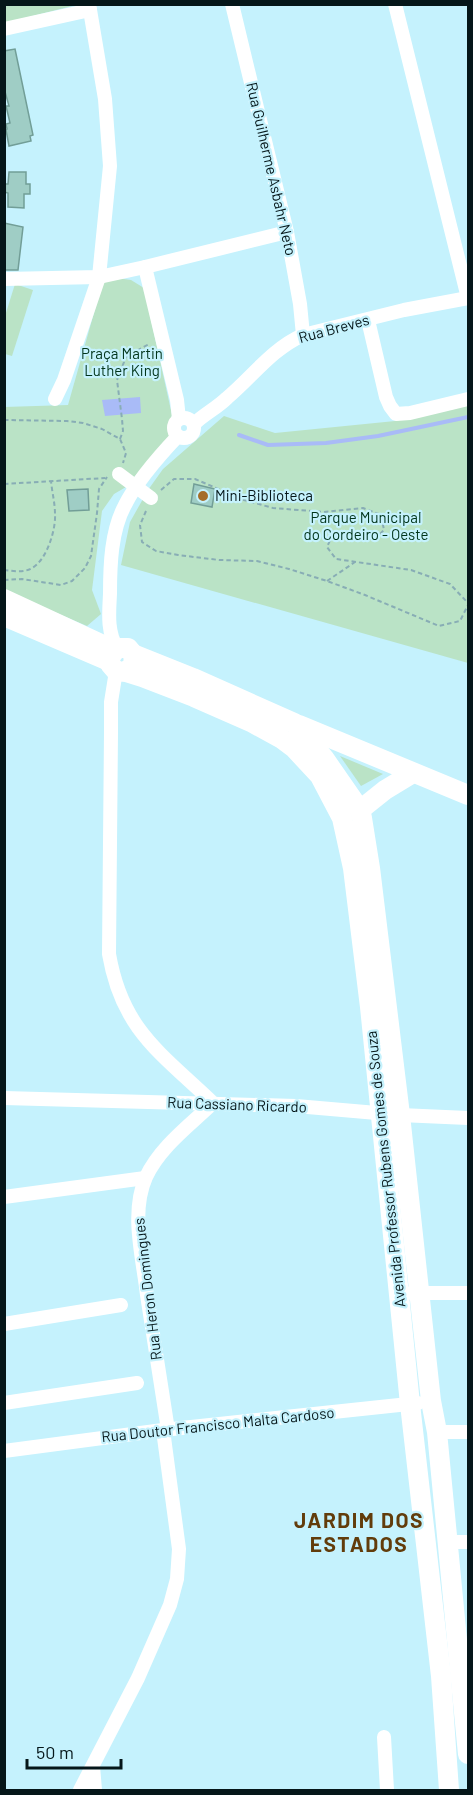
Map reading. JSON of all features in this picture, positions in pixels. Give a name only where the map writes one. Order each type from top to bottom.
[{"type":"street","name":"Rua Guilherme Asbahr Neto","points":[[232,4],[287,232],[303,335]]},
{"type":"street","points":[[395,4],[468,298]]},
{"type":"street","points":[[4,29],[89,7],[105,99],[110,166],[99,277],[64,380],[55,399]]},
{"type":"street","points":[[4,279],[99,277],[287,232]]},
{"type":"street","points":[[145,267],[177,400],[179,419],[174,427],[178,436]]},
{"type":"street","name":"Rua Breves","points":[[194,424],[226,400],[275,351],[289,341],[303,335],[404,310],[468,298]]},
{"type":"street","points":[[368,320],[386,397],[396,414],[410,413],[468,399]]},
{"type":"street","points":[[178,436],[185,438],[191,436],[194,430],[194,424],[189,419],[179,419]]},
{"type":"street","points":[[178,436],[124,505],[113,546],[110,632],[119,659],[111,702],[109,954],[112,970],[134,1024],[159,1053],[213,1103]]},
{"type":"street","points":[[112,476],[136,487],[151,498]]},
{"type":"street","name":"Avenida Professor Rubens Gomes de Souza","points":[[4,599],[119,659],[282,739],[294,748],[320,776],[357,841]]},
{"type":"street","name":"Avenida Professor Rubens Gomes de Souza","points":[[4,616],[119,659],[222,690],[294,723],[324,758],[360,810],[357,841],[400,1115],[431,1401],[437,1432],[447,1542],[450,1676],[449,1791]]},
{"type":"street","points":[[294,723],[468,795]]},
{"type":"street","points":[[360,810],[385,790],[413,773]]},
{"type":"street","name":"Avenida Professor Rubens Gomes de Souza","points":[[361,868],[370,1007],[410,1404],[450,1676],[468,1754]]},
{"type":"street","name":"Rua Cassiano Ricardo","points":[[4,1098],[296,1106],[468,1118]]},
{"type":"street","name":"Rua Heron Domingues","points":[[80,1791],[156,1638],[170,1605],[179,1565],[165,1430],[139,1232],[138,1201],[145,1178],[162,1151],[213,1103]]},
{"type":"street","points":[[4,1197],[145,1178]]},
{"type":"street","points":[[399,1293],[468,1293]]},
{"type":"street","points":[[4,1324],[121,1305]]},
{"type":"street","points":[[4,1403],[137,1383]]},
{"type":"street","name":"Rua Doutor Francisco Malta Cardoso","points":[[4,1451],[165,1430],[431,1401]]},
{"type":"street","points":[[437,1432],[468,1432]]},
{"type":"street","points":[[447,1542],[468,1542]]},
{"type":"street","points":[[384,1737],[387,1791]]},
{"type":"street","points":[[93,1765],[95,1791]]},
{"type":"path","points":[[120,439],[123,431],[117,380],[126,357],[162,339]]},
{"type":"path","points":[[4,420],[56,420],[83,423],[102,429],[120,439],[126,453],[112,476],[99,489],[98,513],[91,556],[85,568],[72,581],[61,585],[22,579],[4,580]]},
{"type":"path","points":[[4,484],[112,476]]},
{"type":"path","points":[[381,515],[384,530],[375,539],[332,536],[327,547],[336,559],[411,570],[450,584],[468,604],[460,621],[439,626],[327,580],[257,561],[219,560],[156,551],[142,542],[140,525],[151,498],[174,479],[195,479],[244,500],[273,508],[324,512],[363,508],[381,515],[406,517]]},
{"type":"path","points":[[4,570],[23,571],[33,568],[52,539],[56,515],[51,481]]},
{"type":"path","points":[[327,580],[356,561]]},
{"type":"path","points":[[22,579],[23,571]]},
{"type":"green space","points":[[4,5],[76,5],[5,23]]},
{"type":"green space","name":"Praça Martin Luther King","points":[[117,278],[131,280],[144,288],[172,415],[169,436],[126,487],[114,494],[102,511],[92,590],[101,614],[87,626],[5,591],[4,407],[68,405],[103,281]]},
{"type":"green space","points":[[15,284],[33,290],[12,356],[5,354],[5,316]]},
{"type":"green space","name":"Parque Municipal do Cordeiro - Oeste","points":[[468,405],[468,663],[121,565],[130,522],[148,490],[163,469],[224,416],[275,433],[395,421]]},
{"type":"green space","points":[[340,756],[383,774],[361,786]]},
{"type":"water","points":[[140,397],[141,413],[105,416],[102,400]]},
{"type":"building","points":[[15,49],[33,135],[30,136],[31,141],[9,146],[6,124],[10,123],[6,106],[9,106],[4,88],[4,51]]},
{"type":"building","points":[[9,172],[26,172],[26,184],[30,184],[30,194],[24,194],[24,208],[8,207],[8,193],[4,192],[4,184],[8,184]]},
{"type":"building","points":[[4,223],[23,227],[18,270],[4,270]]},
{"type":"building","name":"Mini-Biblioteca","points":[[194,484],[215,489],[212,507],[191,503]]},
{"type":"building","points":[[88,489],[89,510],[69,511],[67,490]]},
{"type":"waterway","points":[[239,435],[268,445],[326,443],[378,436],[468,417]]},
{"type":"place","name":"Mini-Biblioteca","points":[[203,496]]},
{"type":"district","name":"JARDIM DOS ESTADOS","points":[[359,1533]]}]
